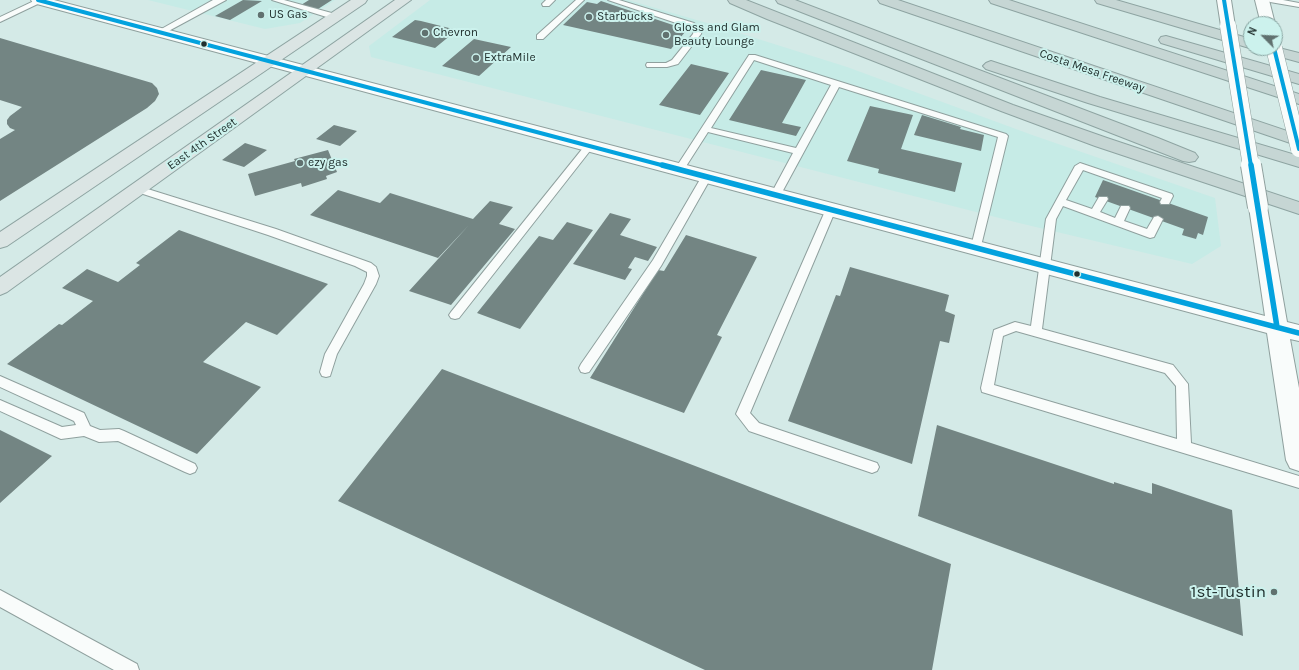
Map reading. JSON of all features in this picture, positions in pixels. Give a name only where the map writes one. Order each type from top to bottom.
[{"type":"highway","points":[[735,0],[1006,108],[1101,142],[1299,208]]},
{"type":"highway","points":[[783,0],[1152,142],[1299,204]]},
{"type":"highway","points":[[788,0],[1094,100],[1299,162]]},
{"type":"highway","name":"Costa Mesa Freeway","points":[[885,0],[1299,141]]},
{"type":"highway","points":[[996,0],[1299,99]]},
{"type":"highway","points":[[1027,0],[1299,79]]},
{"type":"highway","points":[[1102,0],[1243,42]]},
{"type":"highway","points":[[1283,53],[1299,58]]},
{"type":"main road","points":[[39,0],[1288,330]]},
{"type":"main road","points":[[0,241],[360,0]]},
{"type":"main road","name":"East 4th Street","points":[[0,287],[404,0]]},
{"type":"main road","points":[[1224,0],[1258,208],[1288,330],[1299,460]]},
{"type":"main road","points":[[1262,0],[1266,16]]},
{"type":"main road","points":[[1276,56],[1299,149]]},
{"type":"lane","points":[[0,20],[39,0]]},
{"type":"lane","points":[[160,32],[222,0]]},
{"type":"lane","points":[[276,0],[294,2],[336,17]]},
{"type":"lane","points":[[540,37],[580,0]]},
{"type":"lane","points":[[612,0],[691,25],[698,29],[698,34],[675,62],[668,65],[650,65]]},
{"type":"lane","points":[[1270,0],[1299,5]]},
{"type":"lane","points":[[680,169],[752,57],[1002,136],[976,247]]},
{"type":"lane","points":[[776,194],[836,84]]},
{"type":"lane","points":[[705,129],[799,152]]},
{"type":"lane","points":[[454,315],[590,145]]},
{"type":"lane","points":[[1036,332],[1051,219],[1080,166],[1113,181],[1168,196],[1165,202]]},
{"type":"lane","points":[[585,368],[657,263],[707,176]]},
{"type":"lane","points":[[138,189],[272,232],[367,266],[372,270],[373,276],[370,284],[331,354],[326,372]]},
{"type":"lane","points":[[1094,214],[1103,200]]},
{"type":"lane","points":[[1061,202],[1150,234],[1158,219]]},
{"type":"lane","points":[[1118,222],[1125,208]]},
{"type":"lane","points":[[831,209],[743,414],[754,427],[872,467]]},
{"type":"lane","points":[[1184,448],[1182,384],[1169,369],[1015,326],[998,333],[987,388],[1184,448],[1299,482]]},
{"type":"lane","points":[[0,381],[79,417],[85,430]]},
{"type":"lane","points":[[0,405],[61,433],[85,430],[99,436],[119,435],[190,468]]},
{"type":"lane","points":[[0,598],[131,670]]},
{"type":"shaded area","name":"US Gas","points":[[148,0],[335,0],[300,23],[265,29]]},
{"type":"shaded area","points":[[430,0],[628,0],[717,26],[847,67],[1035,136],[1215,198],[1221,246],[1192,264],[1019,223],[371,57],[369,46]]},
{"type":"building","points":[[243,0],[262,1],[230,20],[215,16]]},
{"type":"building","points":[[309,0],[332,0],[318,9],[301,5]]},
{"type":"building","points":[[601,1],[682,28],[678,31],[685,32],[671,49],[563,25],[587,2],[597,4]]},
{"type":"building","name":"Chevron","points":[[415,20],[457,30],[435,48],[392,37]]},
{"type":"building","points":[[0,38],[152,83],[157,88],[159,94],[155,101],[147,108],[0,201],[0,139],[15,130],[10,128],[7,124],[7,120],[22,107],[0,100]]},
{"type":"building","name":"ExtraMile","points":[[474,39],[511,47],[479,76],[442,66]]},
{"type":"building","points":[[691,64],[729,73],[700,115],[659,105]]},
{"type":"building","points":[[761,70],[806,80],[782,123],[801,127],[796,136],[729,120]]},
{"type":"building","points":[[870,106],[913,115],[901,149],[962,163],[955,192],[878,173],[879,169],[847,161]]},
{"type":"building","points":[[922,115],[961,127],[960,129],[984,135],[981,151],[914,135]]},
{"type":"building","points":[[334,125],[357,131],[340,146],[316,139]]},
{"type":"building","points":[[245,143],[267,150],[244,167],[222,160]]},
{"type":"building","points":[[328,150],[337,172],[326,176],[327,179],[302,187],[301,183],[255,196],[248,174]]},
{"type":"building","points":[[1103,180],[1208,217],[1203,235],[1198,233],[1196,239],[1182,235],[1184,229],[1095,197]]},
{"type":"building","points":[[338,190],[380,203],[390,193],[473,219],[490,201],[513,207],[499,224],[515,229],[451,305],[409,291],[469,225],[438,258],[310,215]]},
{"type":"building","points":[[610,213],[631,219],[620,235],[657,247],[648,261],[635,257],[628,268],[632,269],[625,280],[573,264]]},
{"type":"building","points":[[567,222],[593,230],[520,329],[477,313],[539,236],[553,240]]},
{"type":"building","points":[[179,230],[328,284],[277,335],[246,322],[203,362],[261,387],[197,454],[7,364],[59,324],[62,325],[93,301],[62,288],[87,269],[118,282],[140,265],[136,263]]},
{"type":"building","points":[[686,235],[757,257],[717,335],[722,337],[684,413],[590,378],[658,270],[664,271]]},
{"type":"building","points":[[850,267],[949,295],[945,311],[955,315],[949,343],[940,341],[912,464],[788,421],[836,295],[840,296]]},
{"type":"building","points":[[442,369],[951,564],[932,670],[705,670],[338,501]]},
{"type":"building","points":[[937,425],[1114,484],[1114,482],[1152,494],[1152,483],[1232,510],[1243,636],[918,516]]},
{"type":"building","points":[[0,430],[52,456],[0,503]]},
{"type":"transit line","points":[[38,0],[1299,333]]},
{"type":"transit line","points":[[1224,0],[1277,327]]},
{"type":"transit line","points":[[1276,56],[1299,149]]},
{"type":"place","name":"US Gas","points":[[261,15]]},
{"type":"place","name":"Starbucks","points":[[589,17]]},
{"type":"place","name":"Chevron","points":[[425,33]]},
{"type":"place","name":"Gloss and Glam Beauty Lounge","points":[[666,35]]},
{"type":"place","name":"ExtraMile","points":[[476,58]]},
{"type":"place","name":"ezy gas","points":[[300,163]]},
{"type":"place","name":"1st-Tustin","points":[[1274,592]]}]
